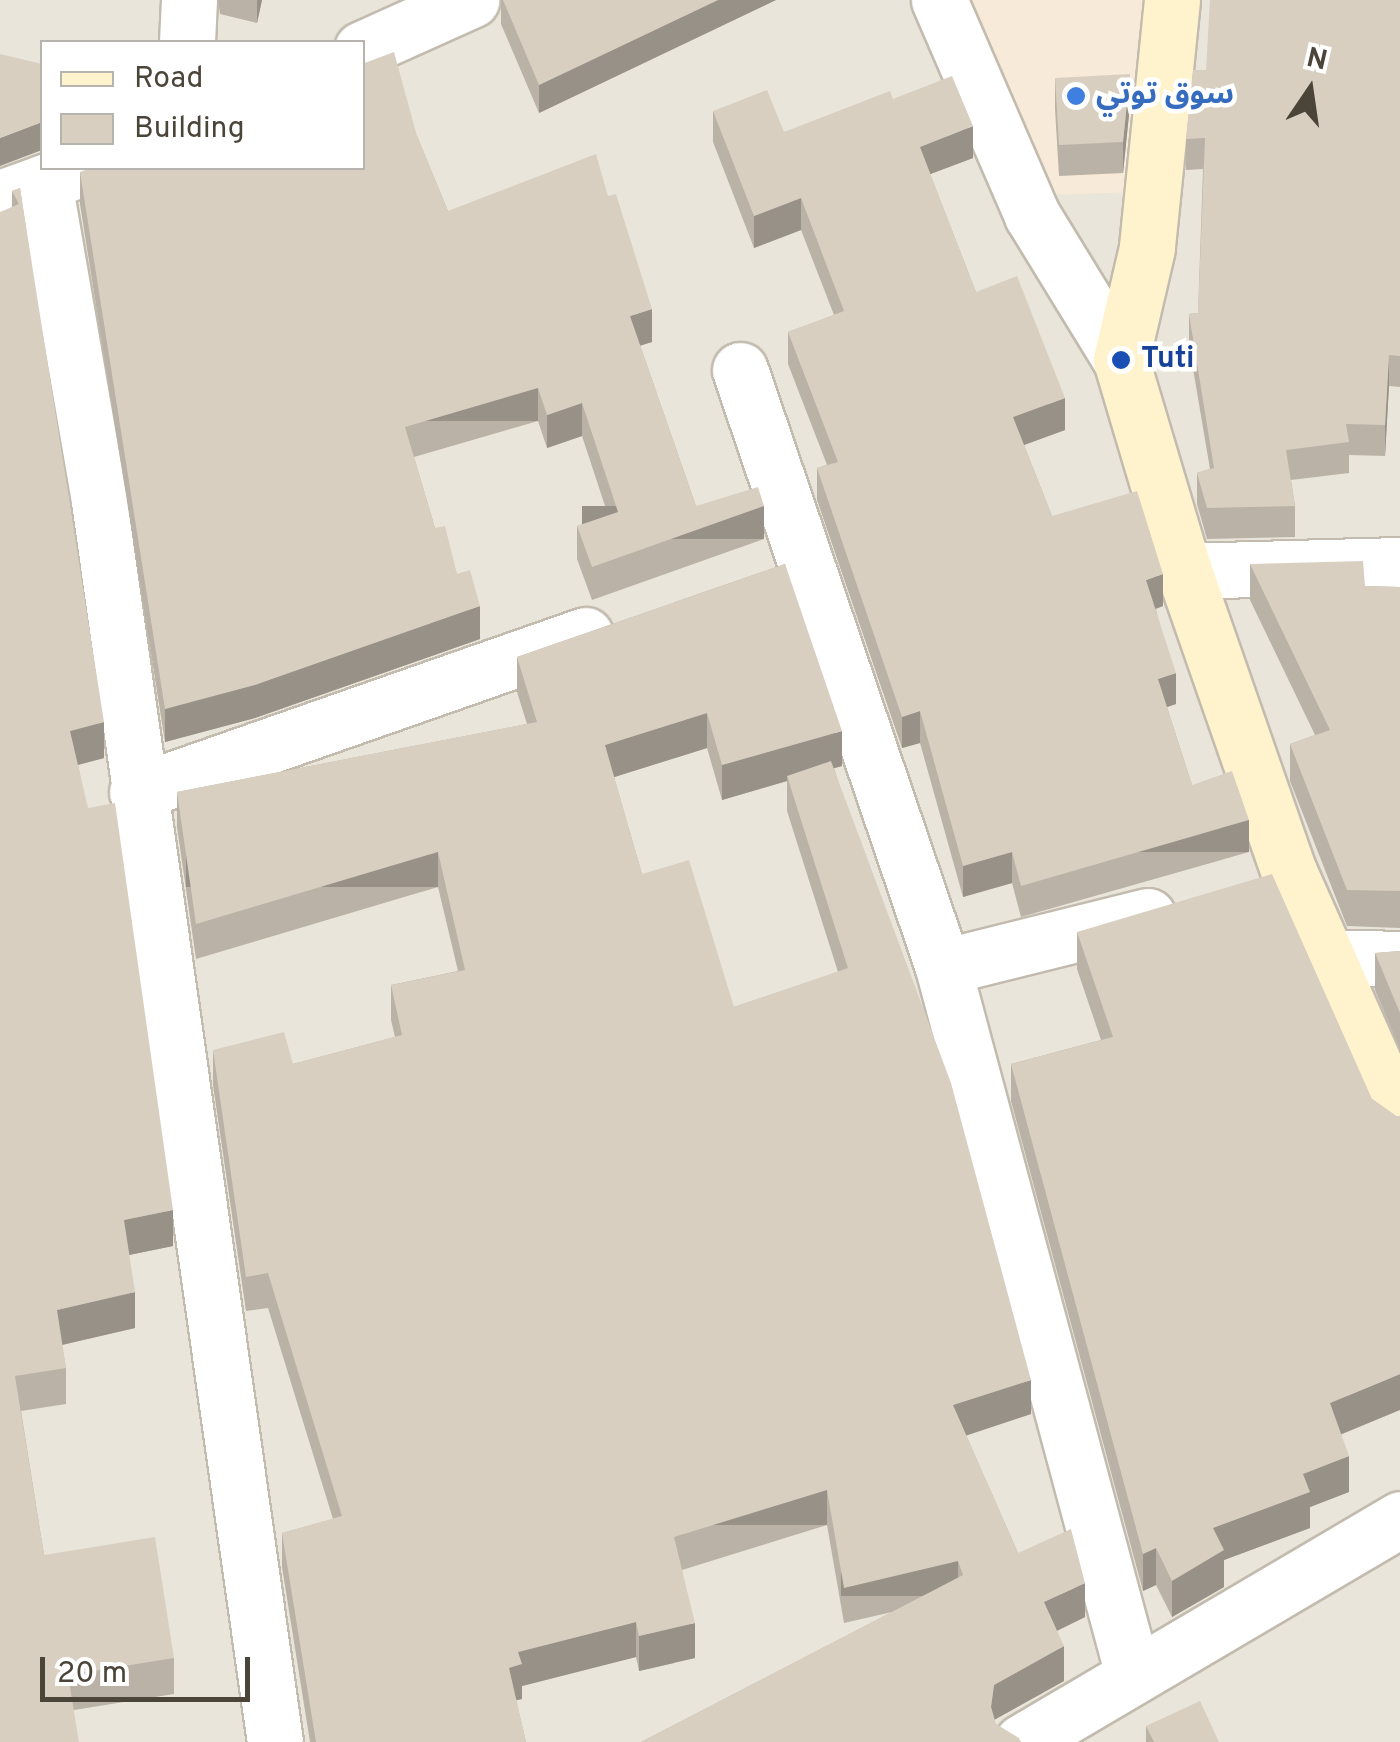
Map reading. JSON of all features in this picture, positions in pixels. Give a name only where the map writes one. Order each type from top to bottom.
[{"type":"street","points":[[188,40],[189,0]]},
{"type":"street","points":[[365,48],[471,0]]},
{"type":"street","points":[[939,0],[1032,215],[1121,360],[1184,571],[1289,872],[1400,1122]]},
{"type":"street","points":[[1121,360],[1147,248],[1172,0]]},
{"type":"street","points":[[42,182],[100,501],[137,792],[276,1742]]},
{"type":"street","points":[[740,370],[943,967],[1132,1671]]},
{"type":"street","points":[[750,578],[806,558]]},
{"type":"street","points":[[1184,571],[1400,564]]},
{"type":"street","points":[[137,792],[638,617]]},
{"type":"street","points":[[943,967],[1116,928],[1289,872]]},
{"type":"street","points":[[1324,956],[1400,959]]},
{"type":"street","points":[[1022,1742],[1132,1671],[1400,1518]]},
{"type":"shaded area","points":[[0,0],[1400,0],[1400,1742],[0,1742]]},
{"type":"shaded area","name":"سوق توتي","points":[[963,0],[1161,0],[1140,192],[1041,195]]},
{"type":"building","points":[[503,0],[718,0],[539,85]]},
{"type":"building","points":[[1210,0],[1400,0],[1400,356],[1389,355],[1385,425],[1346,424],[1349,442],[1286,450],[1295,506],[1207,508],[1197,473],[1214,468],[1189,314],[1198,313],[1205,138],[1186,139],[1193,70],[1206,70]]},
{"type":"building","points":[[394,52],[417,136],[448,211],[596,154],[608,196],[616,194],[652,309],[630,316],[696,506],[758,487],[764,506],[592,567],[577,526],[618,512],[582,403],[547,415],[538,388],[405,427],[435,528],[445,526],[457,574],[470,570],[480,606],[255,685],[165,709],[80,172],[365,170],[365,63]]},
{"type":"building","points":[[0,54],[40,64],[40,123],[0,138]]},
{"type":"building","points":[[1130,74],[1123,142],[1059,145],[1055,78]]},
{"type":"building","points":[[952,76],[973,126],[920,147],[976,292],[1017,276],[1065,398],[1013,417],[1052,516],[1137,491],[1163,574],[1146,580],[1176,673],[1158,679],[1192,785],[1232,771],[1249,820],[1021,886],[1012,852],[963,866],[920,711],[902,717],[817,468],[838,462],[788,332],[844,311],[801,198],[754,216],[713,111],[767,90],[784,132],[890,91],[893,99]]},
{"type":"building","points":[[20,188],[104,722],[70,731],[88,808],[115,803],[173,1210],[124,1220],[135,1292],[57,1310],[66,1368],[15,1376],[44,1555],[155,1537],[174,1658],[68,1675],[79,1742],[0,1742],[0,212],[19,204],[12,191]]},
{"type":"building","points":[[1363,561],[1365,586],[1400,587],[1400,891],[1347,890],[1290,744],[1330,730],[1250,564]]},
{"type":"building","points":[[785,564],[842,731],[722,765],[707,713],[605,745],[642,874],[689,860],[734,1007],[848,968],[787,776],[831,761],[951,1083],[1031,1380],[953,1405],[1018,1553],[1071,1529],[1085,1583],[1044,1602],[1064,1646],[994,1685],[991,1707],[996,1724],[1021,1742],[641,1742],[963,1575],[958,1561],[844,1588],[827,1490],[674,1537],[695,1623],[639,1636],[636,1622],[518,1652],[522,1664],[509,1668],[526,1742],[316,1742],[282,1533],[342,1516],[268,1273],[246,1277],[213,1050],[284,1032],[293,1064],[402,1035],[391,985],[465,970],[438,852],[196,924],[177,792],[537,722],[517,657]]},
{"type":"building","points":[[1272,874],[1372,1099],[1400,1116],[1400,1374],[1330,1403],[1349,1456],[1303,1474],[1310,1492],[1213,1528],[1224,1550],[1172,1581],[1156,1548],[1143,1554],[1011,1064],[1113,1037],[1077,932]]},
{"type":"building","points":[[1400,951],[1400,1013],[1375,953]]},
{"type":"building","points":[[1200,1701],[1219,1742],[1154,1742],[1146,1726]]},
{"type":"place","name":"سوق توتي","points":[[1076,96]]},
{"type":"place","name":"Tuti","points":[[1121,360]]}]
